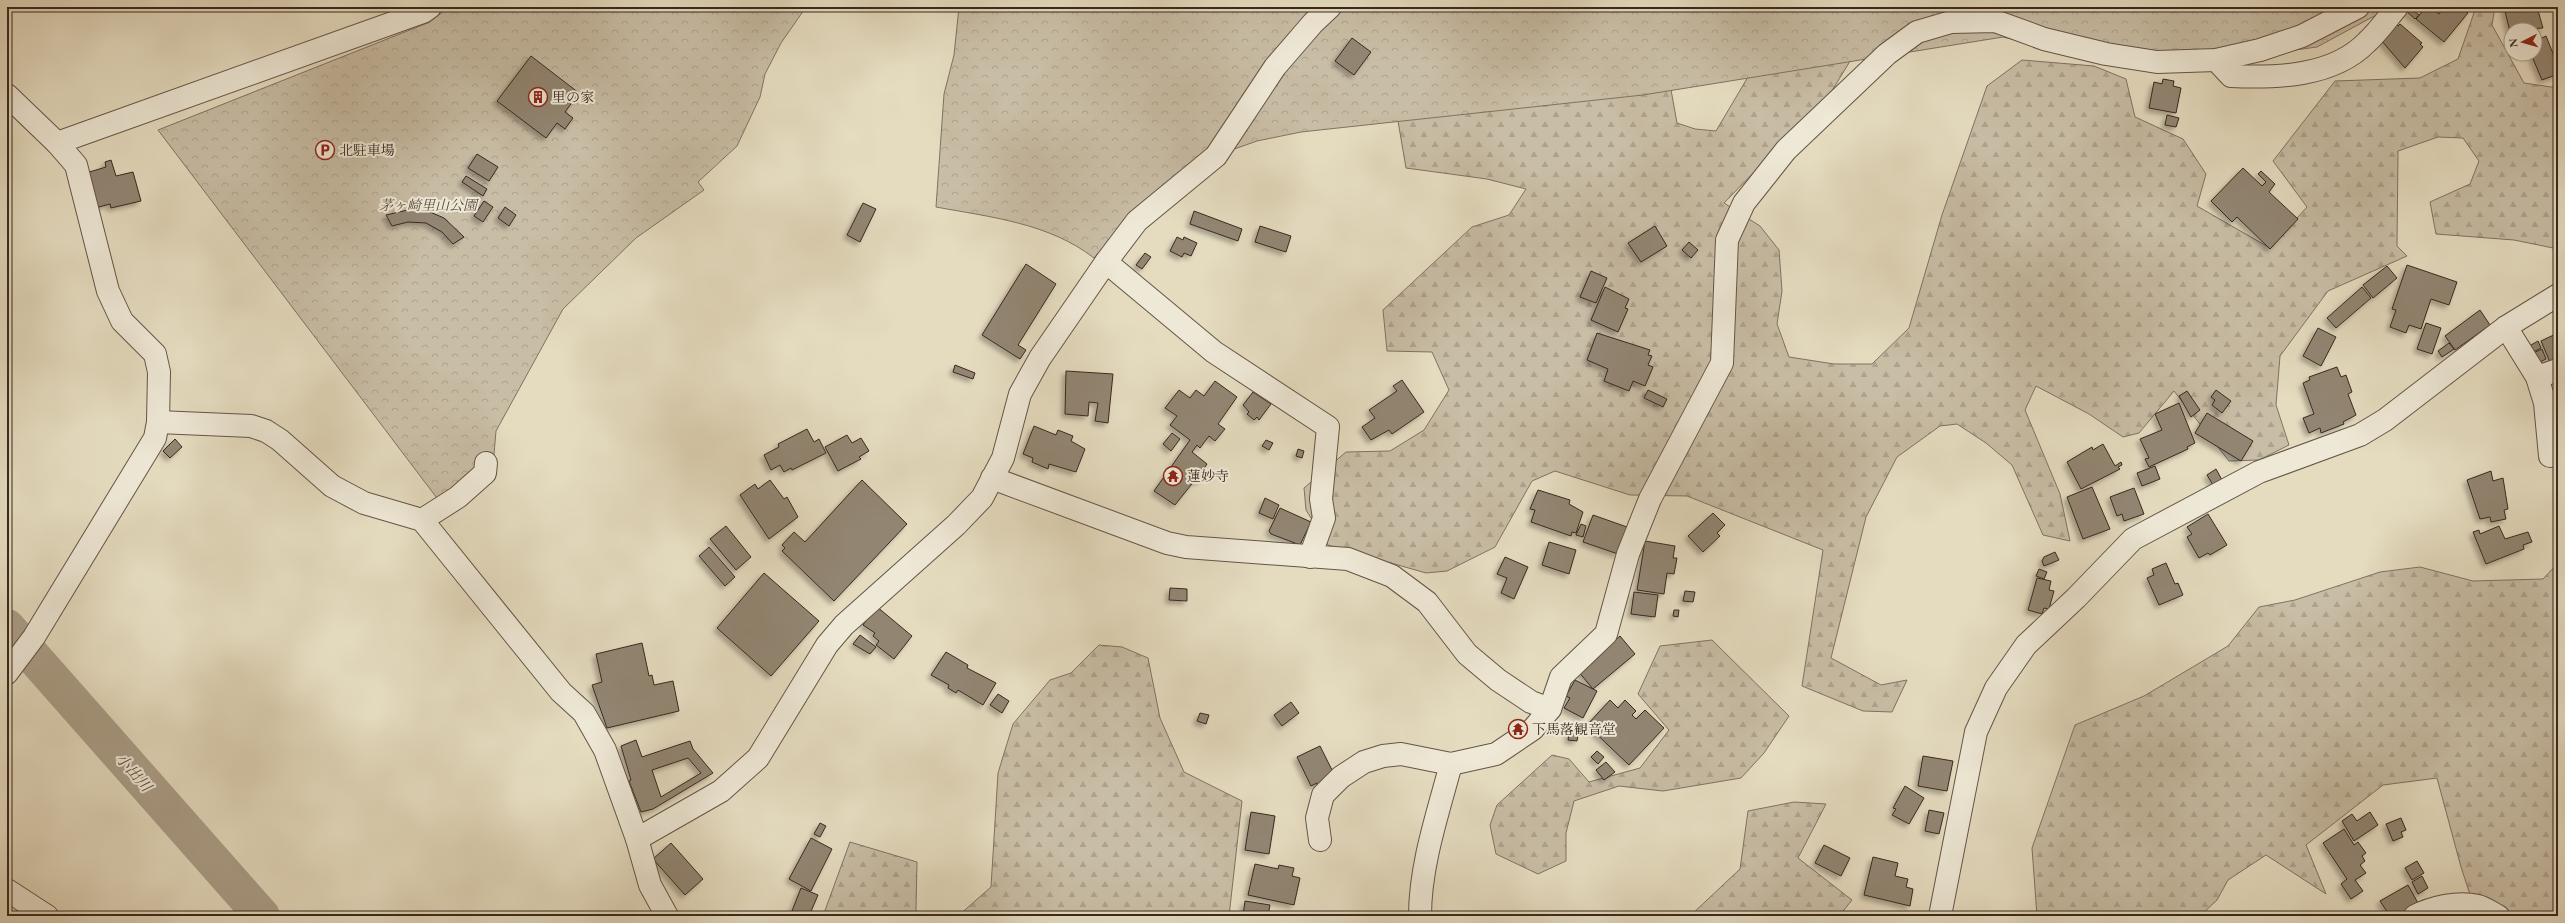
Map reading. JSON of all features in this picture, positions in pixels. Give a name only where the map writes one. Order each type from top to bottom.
[{"type":"street","points":[[57,142],[423,12],[430,7]]},
{"type":"street","points":[[637,839],[722,791],[758,758],[827,645],[844,625],[956,525],[982,498],[1003,458],[1020,394],[1040,358],[1106,262],[1137,222],[1216,156],[1275,67],[1312,23],[1330,7]]},
{"type":"street","points":[[1320,840],[1317,818],[1323,795],[1341,777],[1364,762],[1382,756],[1401,754],[1451,764],[1496,754],[1533,729],[1550,709],[1561,677],[1606,634],[1628,554],[1650,499],[1722,363],[1727,240],[1744,204],[1786,150],[1886,54],[1917,32],[1951,22],[1993,14],[2044,39],[2106,54],[2157,62],[2216,60],[2260,50],[2302,36],[2358,7]]},
{"type":"street","points":[[2216,60],[2232,76],[2272,78],[2309,71],[2347,58],[2367,43],[2397,7]]},
{"type":"street","points":[[7,96],[57,142],[76,164],[108,291],[122,321],[155,354],[159,372],[158,422],[155,438],[34,637],[12,666]]},
{"type":"street","points":[[1106,262],[1214,352],[1328,427],[1321,499],[1324,518],[1310,557]]},
{"type":"street","points":[[1940,916],[1976,732],[1996,688],[2026,645],[2076,598],[2133,539],[2259,472],[2360,435],[2385,420],[2506,327],[2558,295]]},
{"type":"street","points":[[2506,327],[2537,377],[2545,403],[2550,456]]},
{"type":"street","points":[[2537,377],[2558,370]]},
{"type":"street","points":[[158,422],[251,426],[266,431],[280,440],[332,486],[364,503],[422,520],[561,692],[584,713],[605,750],[637,839],[650,885],[667,916]]},
{"type":"street","points":[[422,520],[458,496],[485,473],[486,463]]},
{"type":"street","points":[[992,478],[1167,542],[1186,546],[1348,559],[1392,576],[1427,602],[1467,654],[1498,680],[1531,702],[1550,709]]},
{"type":"street","points":[[1420,916],[1420,898],[1431,843],[1451,764]]},
{"type":"street","points":[[7,890],[47,916]]},
{"type":"street","points":[[2415,916],[2424,911],[2452,905],[2478,906],[2498,916]]},
{"type":"green space","name":"茅ヶ崎里山公園","points":[[449,7],[806,7],[781,43],[765,74],[760,97],[737,146],[698,182],[704,190],[636,238],[563,309],[496,431],[492,477],[449,514],[158,130],[430,22]]},
{"type":"green space","points":[[959,7],[2391,7],[2317,47],[2229,59],[2041,46],[2003,37],[1643,95],[1301,132],[1257,141],[1192,164],[1117,231],[1094,258],[1077,246],[1038,229],[998,218],[936,207],[944,94],[954,55]]},
{"type":"green space","points":[[2476,7],[2495,7],[2492,25],[2503,45],[2503,62],[2512,62],[2524,83],[2558,88],[2558,249],[2514,240],[2436,234],[2430,202],[2470,184],[2479,161],[2463,138],[2438,137],[2398,151],[2397,246],[2407,256],[2328,291],[2280,356],[2276,405],[2289,445],[2259,460],[2229,461],[2174,391],[2139,433],[2123,437],[2089,414],[2036,386],[2025,410],[2060,494],[2070,541],[2043,535],[2012,465],[1986,443],[1957,424],[1940,426],[1897,457],[1866,517],[1831,658],[1881,685],[1907,680],[1892,712],[1863,711],[1802,686],[1823,550],[1687,496],[1630,495],[1555,471],[1532,481],[1495,547],[1447,571],[1426,573],[1328,545],[1306,510],[1304,488],[1346,452],[1390,451],[1424,430],[1449,390],[1432,352],[1387,351],[1383,310],[1472,227],[1509,215],[1526,189],[1487,179],[1406,168],[1398,121],[1399,93],[1666,62],[1677,123],[1695,129],[1716,131],[1768,43],[1866,35],[1830,94],[1724,203],[1760,226],[1779,250],[1782,291],[1777,324],[1789,357],[1834,364],[1872,364],[1909,328],[1942,215],[1987,86],[2022,60],[2094,66],[2126,79],[2135,117],[2183,139],[2206,174],[2197,206],[2270,248],[2307,207],[2273,161],[2335,81],[2420,78],[2458,59]]},
{"type":"green space","points":[[2558,563],[2558,916],[2477,916],[2461,867],[2437,778],[2383,785],[2306,845],[2326,894],[2266,855],[2228,880],[2217,900],[2200,916],[2037,916],[2032,848],[2075,725],[2144,696],[2228,646],[2259,607],[2295,600],[2380,572],[2420,567],[2473,581],[2543,579]]},
{"type":"green space","points":[[1712,640],[1789,716],[1764,753],[1741,778],[1663,791],[1619,786],[1574,801],[1566,833],[1566,861],[1538,874],[1496,854],[1490,825],[1497,805],[1552,755],[1569,759],[1589,782],[1640,768],[1669,730],[1638,694],[1660,646]]},
{"type":"green space","points":[[1099,645],[1122,647],[1148,658],[1160,718],[1184,772],[1242,801],[1229,916],[958,916],[991,887],[998,773],[1013,724],[1050,680],[1071,673]]},
{"type":"green space","points":[[1794,802],[1826,804],[1798,858],[1852,900],[1839,916],[1690,916],[1740,869],[1748,811]]},
{"type":"green space","points":[[850,842],[917,862],[916,910],[921,916],[823,916]]},
{"type":"building","points":[[2409,7],[2419,15],[2415,19],[2406,11]]},
{"type":"building","points":[[2426,7],[2431,7],[2439,14],[2444,7],[2460,7],[2468,13],[2444,42],[2416,19]]},
{"type":"building","points":[[2504,7],[2537,7],[2541,22],[2508,22]]},
{"type":"building","points":[[2395,23],[2398,26],[2400,24],[2422,43],[2420,44],[2423,47],[2405,68],[2381,40]]},
{"type":"building","points":[[2546,36],[2558,66],[2558,74],[2542,80],[2534,62],[2543,62],[2543,37]]},
{"type":"building","points":[[1352,38],[1371,52],[1354,75],[1335,61]]},
{"type":"building","name":"里の家","points":[[531,56],[579,93],[565,112],[573,118],[565,129],[557,123],[546,138],[497,101]]},
{"type":"building","points":[[2163,79],[2174,81],[2173,86],[2181,88],[2176,113],[2149,108],[2154,82],[2162,84]]},
{"type":"building","points":[[2167,115],[2179,118],[2176,127],[2165,125]]},
{"type":"building","points":[[477,154],[498,167],[489,181],[468,168]]},
{"type":"building","points":[[111,160],[116,176],[133,172],[141,201],[111,208],[110,204],[95,208],[86,173],[106,167],[105,162]]},
{"type":"building","points":[[2243,168],[2262,186],[2266,182],[2258,174],[2261,171],[2275,184],[2269,192],[2298,219],[2270,249],[2237,217],[2232,222],[2211,201]]},
{"type":"building","points":[[466,176],[487,189],[483,196],[462,182]]},
{"type":"building","points":[[484,201],[493,207],[483,222],[474,216]]},
{"type":"building","points":[[863,203],[876,209],[860,242],[847,235]]},
{"type":"building","points":[[505,207],[516,215],[509,226],[498,218]]},
{"type":"building","points":[[412,209],[423,209],[444,218],[464,237],[453,244],[442,232],[426,223],[408,222],[392,226],[386,215]]},
{"type":"building","points":[[1194,211],[1242,229],[1238,241],[1190,224]]},
{"type":"building","points":[[1260,226],[1291,236],[1286,252],[1255,242]]},
{"type":"building","points":[[1655,226],[1667,246],[1641,262],[1628,243]]},
{"type":"building","points":[[1177,237],[1183,240],[1184,237],[1197,243],[1191,256],[1184,253],[1182,257],[1170,251]]},
{"type":"building","points":[[1689,242],[1698,250],[1691,258],[1682,250]]},
{"type":"building","points":[[1145,253],[1151,257],[1142,269],[1136,265]]},
{"type":"building","points":[[1026,264],[1056,284],[1018,345],[1026,350],[1020,359],[982,335]]},
{"type":"building","points":[[2407,265],[2457,282],[2449,305],[2431,299],[2421,329],[2409,325],[2406,333],[2390,327],[2396,310],[2392,309]]},
{"type":"building","points":[[2387,266],[2397,278],[2373,298],[2363,285]]},
{"type":"building","points":[[1591,271],[1607,278],[1596,303],[1580,297]]},
{"type":"building","points":[[1605,287],[1629,299],[1625,308],[1628,309],[1618,332],[1591,320]]},
{"type":"building","points":[[2362,287],[2371,298],[2336,328],[2327,318]]},
{"type":"building","points":[[2480,310],[2490,325],[2455,350],[2445,336]]},
{"type":"building","points":[[2426,323],[2441,328],[2432,354],[2417,349]]},
{"type":"building","points":[[2318,328],[2336,337],[2321,366],[2303,356]]},
{"type":"building","points":[[1597,333],[1650,350],[1648,355],[1652,356],[1648,365],[1653,367],[1645,386],[1633,381],[1629,391],[1604,381],[1608,369],[1587,360]]},
{"type":"building","points":[[2558,333],[2558,358],[2550,362],[2541,341]]},
{"type":"building","points":[[2538,341],[2541,348],[2529,354],[2526,348]]},
{"type":"building","points":[[2449,343],[2454,349],[2442,357],[2438,351]]},
{"type":"building","points":[[2542,349],[2546,359],[2534,365],[2529,355]]},
{"type":"building","points":[[955,365],[975,373],[973,379],[953,372]]},
{"type":"building","points":[[2337,367],[2341,377],[2346,375],[2352,392],[2348,394],[2356,415],[2343,422],[2344,424],[2321,433],[2320,428],[2309,433],[2303,418],[2314,414],[2303,383],[2310,380],[2309,377]]},
{"type":"building","points":[[1066,371],[1113,374],[1108,423],[1095,421],[1098,403],[1089,402],[1088,416],[1065,414]]},
{"type":"building","points":[[1402,380],[1424,412],[1392,434],[1389,430],[1371,440],[1362,427],[1375,418],[1369,410],[1397,391],[1393,386]]},
{"type":"building","points":[[1215,381],[1237,397],[1218,424],[1225,429],[1215,441],[1209,436],[1200,448],[1197,445],[1192,452],[1207,464],[1203,470],[1206,472],[1198,482],[1195,480],[1175,505],[1154,491],[1190,440],[1170,425],[1177,416],[1165,408],[1179,390],[1190,398],[1196,390],[1204,396]]},
{"type":"building","points":[[1648,390],[1667,399],[1663,407],[1644,398]]},
{"type":"building","points":[[2216,390],[2231,401],[2222,413],[2212,405],[2215,400],[2211,397]]},
{"type":"building","points":[[2187,391],[2200,410],[2191,417],[2179,396]]},
{"type":"building","points":[[1253,392],[1271,404],[1259,420],[1257,417],[1254,420],[1247,414],[1249,412],[1243,405]]},
{"type":"building","points":[[2558,401],[2558,432],[2552,402]]},
{"type":"building","points":[[2179,403],[2195,443],[2187,447],[2188,449],[2149,467],[2145,459],[2149,458],[2140,439],[2162,430],[2155,414]]},
{"type":"building","points":[[2207,413],[2253,441],[2241,461],[2195,433]]},
{"type":"building","points":[[1034,426],[1056,435],[1058,430],[1073,436],[1071,441],[1085,449],[1076,472],[1049,464],[1048,469],[1032,462],[1033,458],[1023,454]]},
{"type":"building","points":[[807,429],[814,442],[819,439],[826,453],[792,470],[791,468],[784,472],[780,465],[771,470],[764,455],[779,447],[778,444]]},
{"type":"building","points":[[1172,433],[1180,439],[1171,451],[1163,444]]},
{"type":"building","points":[[847,435],[852,443],[861,438],[869,451],[859,457],[861,459],[838,471],[825,447]]},
{"type":"building","points":[[175,439],[182,447],[170,458],[163,451]]},
{"type":"building","points":[[1266,440],[1273,443],[1269,450],[1262,446]]},
{"type":"building","points":[[2103,444],[2115,466],[2121,462],[2122,465],[2118,467],[2120,469],[2081,489],[2067,462],[2092,447],[2093,450]]},
{"type":"building","points":[[1298,449],[1304,451],[1302,458],[1296,456]]},
{"type":"building","points":[[2155,466],[2160,479],[2142,486],[2137,473]]},
{"type":"building","points":[[2216,469],[2222,480],[2213,485],[2207,475]]},
{"type":"building","points":[[2491,471],[2493,481],[2503,478],[2508,509],[2504,510],[2506,519],[2491,522],[2490,517],[2480,519],[2467,480]]},
{"type":"building","points":[[770,480],[784,499],[787,497],[798,517],[769,539],[740,495],[755,484],[758,489]]},
{"type":"building","points":[[862,480],[907,524],[834,601],[782,551],[785,548],[782,545],[794,532],[805,542]]},
{"type":"building","points":[[2092,487],[2110,529],[2083,539],[2067,497]]},
{"type":"building","points":[[2134,488],[2144,514],[2124,521],[2122,514],[2117,516],[2110,497]]},
{"type":"building","points":[[1538,490],[1570,500],[1569,504],[1583,512],[1576,533],[1572,532],[1571,536],[1531,522],[1535,510],[1530,509]]},
{"type":"building","points":[[1265,498],[1279,505],[1273,519],[1259,513]]},
{"type":"building","points":[[1280,508],[1311,522],[1300,545],[1271,534],[1269,531]]},
{"type":"building","points":[[1713,513],[1725,525],[1717,533],[1720,536],[1703,552],[1688,536]]},
{"type":"building","points":[[2208,514],[2227,545],[2210,555],[2208,553],[2199,558],[2187,537],[2192,534],[2187,527]]},
{"type":"building","points":[[1593,515],[1627,527],[1618,554],[1583,542]]},
{"type":"building","points":[[1581,524],[1586,526],[1583,537],[1576,535]]},
{"type":"building","points":[[726,526],[751,557],[736,570],[710,539]]},
{"type":"building","points":[[2499,526],[2505,539],[2528,532],[2532,542],[2523,545],[2524,549],[2486,564],[2473,532],[2479,530],[2480,534]]},
{"type":"building","points":[[1645,541],[1675,546],[1673,558],[1677,558],[1674,574],[1667,573],[1664,594],[1637,590]]},
{"type":"building","points":[[1549,542],[1576,550],[1569,574],[1542,565]]},
{"type":"building","points":[[709,547],[735,577],[725,586],[699,556]]},
{"type":"building","points":[[2055,552],[2059,560],[2044,566],[2042,561],[2044,557]]},
{"type":"building","points":[[1505,557],[1528,567],[1514,599],[1501,593],[1507,578],[1497,574]]},
{"type":"building","points":[[2166,563],[2175,584],[2178,583],[2183,595],[2159,605],[2147,578],[2154,575],[2152,569]]},
{"type":"building","points":[[2039,569],[2047,572],[2044,579],[2036,576]]},
{"type":"building","points":[[764,573],[819,621],[771,676],[717,628]]},
{"type":"building","points":[[2037,578],[2051,581],[2049,590],[2054,591],[2049,609],[2044,608],[2042,614],[2028,610]]},
{"type":"building","points":[[1170,588],[1187,589],[1187,601],[1169,600]]},
{"type":"building","points":[[1685,591],[1695,592],[1693,602],[1683,601]]},
{"type":"building","points":[[1634,592],[1658,595],[1655,617],[1631,614]]},
{"type":"building","points":[[876,606],[912,636],[894,659],[876,645],[879,641],[873,636],[875,633],[863,625]]},
{"type":"building","points":[[1674,610],[1679,610],[1678,617],[1673,616]]},
{"type":"building","points":[[860,635],[876,647],[870,654],[853,644]]},
{"type":"building","points":[[1620,636],[1635,654],[1593,689],[1578,671]]},
{"type":"building","points":[[642,643],[649,676],[652,675],[654,685],[673,681],[679,711],[607,728],[592,685],[602,682],[596,654]]},
{"type":"building","points":[[946,652],[968,665],[967,668],[996,683],[983,705],[958,690],[956,693],[948,688],[949,685],[931,675]]},
{"type":"building","points":[[1575,680],[1597,691],[1583,718],[1564,708],[1570,698],[1566,696]]},
{"type":"building","points":[[998,694],[1009,701],[1002,713],[990,705]]},
{"type":"building","points":[[1610,700],[1618,708],[1625,700],[1636,711],[1632,715],[1636,719],[1645,710],[1664,728],[1629,765],[1587,725]]},
{"type":"building","points":[[1291,702],[1299,713],[1282,726],[1274,715]]},
{"type":"building","points":[[1200,713],[1209,715],[1206,724],[1197,721]]},
{"type":"building","points":[[1571,723],[1580,724],[1577,741],[1568,740]]},
{"type":"building","points":[[636,740],[642,757],[690,741],[693,749],[713,773],[653,809],[641,812],[629,781],[631,780],[621,746]],"holes":[[[688,758],[701,773],[661,797],[652,770]]]},
{"type":"building","points":[[1320,746],[1334,774],[1317,785],[1317,783],[1311,786],[1297,757]]},
{"type":"building","points":[[1597,751],[1604,757],[1598,764],[1591,757]]},
{"type":"building","points":[[1923,756],[1953,761],[1947,791],[1918,786]]},
{"type":"building","points":[[1606,762],[1615,772],[1604,780],[1596,770]]},
{"type":"building","points":[[1905,786],[1924,798],[1909,824],[1892,815],[1896,809],[1893,808]]},
{"type":"building","points":[[1929,810],[1944,813],[1939,834],[1925,831]]},
{"type":"building","points":[[1251,812],[1275,816],[1269,854],[1245,850]]},
{"type":"building","points":[[2370,812],[2378,825],[2354,841],[2342,821],[2352,814],[2357,821]]},
{"type":"building","points":[[2401,818],[2406,830],[2401,832],[2403,837],[2393,841],[2386,824]]},
{"type":"building","points":[[820,823],[826,826],[820,837],[814,834]]},
{"type":"building","points":[[2344,829],[2354,845],[2358,842],[2366,853],[2362,856],[2365,861],[2360,865],[2366,873],[2355,880],[2363,891],[2351,899],[2341,884],[2347,879],[2323,843]]},
{"type":"building","points":[[811,838],[832,849],[811,891],[789,879]]},
{"type":"building","points":[[671,843],[703,879],[685,895],[653,859]]},
{"type":"building","points":[[1824,845],[1850,858],[1841,876],[1815,863]]},
{"type":"building","points":[[1873,857],[1898,863],[1895,876],[1908,879],[1906,887],[1913,889],[1910,906],[1864,895]]},
{"type":"building","points":[[2417,861],[2424,873],[2412,880],[2405,868]]},
{"type":"building","points":[[1255,864],[1278,869],[1279,865],[1294,868],[1292,876],[1300,878],[1294,905],[1248,895]]},
{"type":"building","points":[[2422,876],[2428,888],[2418,894],[2412,882]]},
{"type":"building","points":[[2408,885],[2418,903],[2397,916],[2390,916],[2380,901]]},
{"type":"building","points":[[801,888],[818,895],[809,916],[790,916]]},
{"type":"building","points":[[1245,901],[1270,905],[1268,916],[1243,916]]},
{"type":"waterway","name":"小出川","points":[[7,627],[262,916]]},
{"type":"place","name":"里の家","points":[[538,97]]},
{"type":"place","name":"北駐車場","points":[[325,150]]},
{"type":"place","name":"蓮妙寺","points":[[1173,476]]},
{"type":"place","name":"下馬落観音堂","points":[[1518,729]]}]
